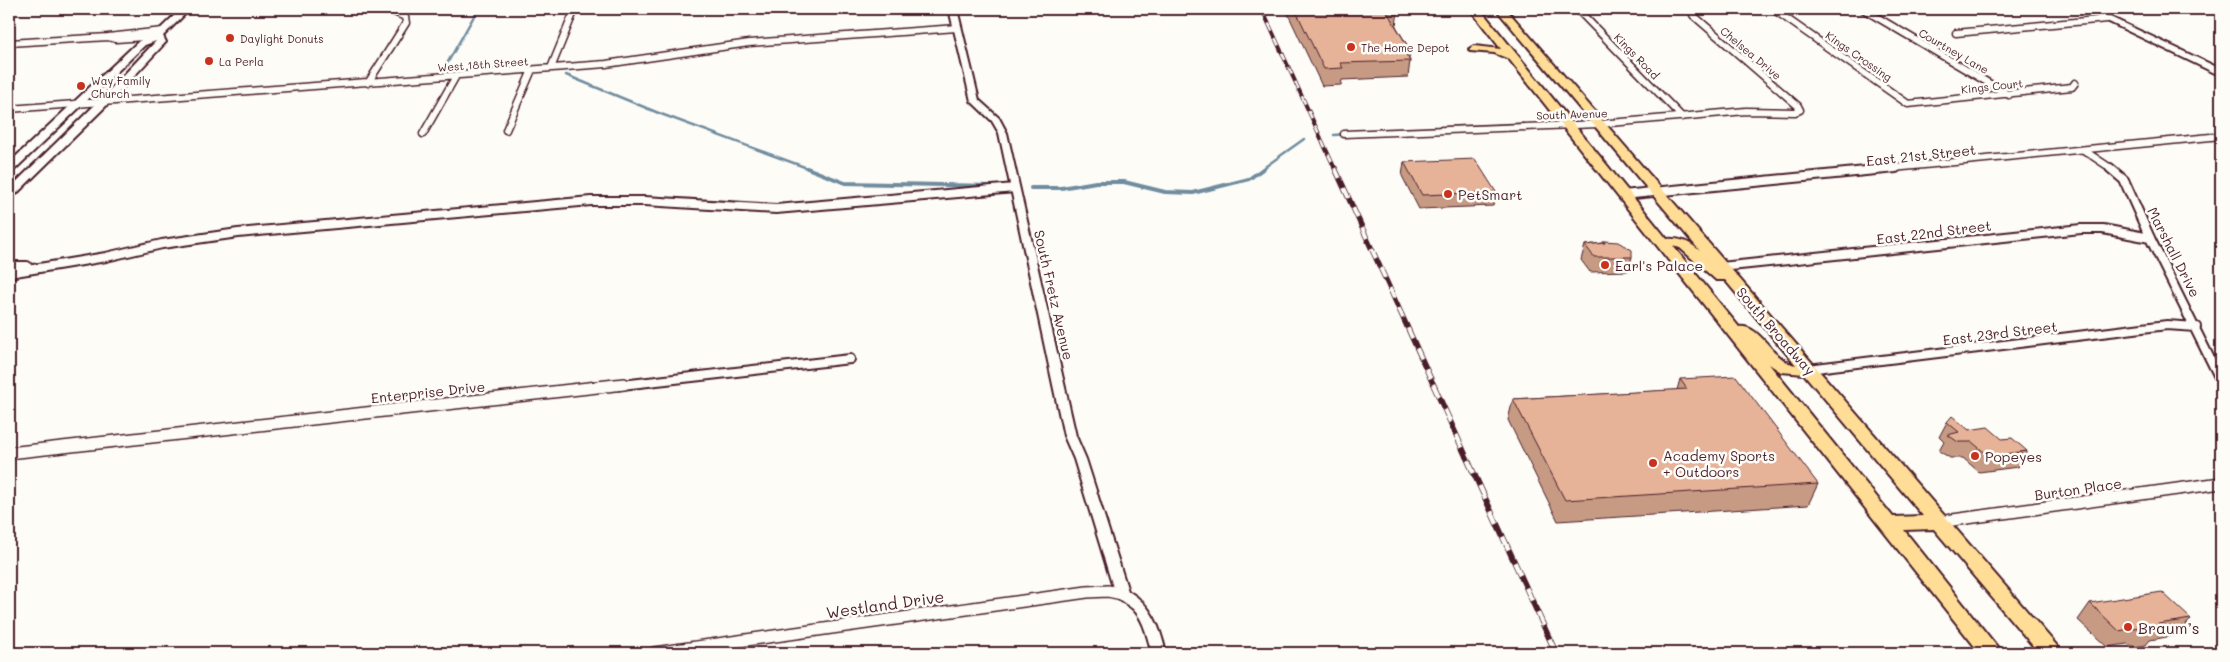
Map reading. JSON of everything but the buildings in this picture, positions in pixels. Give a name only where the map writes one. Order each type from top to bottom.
[{"type":"main road","points":[[9,169],[142,43],[161,33],[186,9]]},
{"type":"main road","points":[[1474,9],[1992,653]]},
{"type":"main road","points":[[1492,9],[1513,23]]},
{"type":"main road","name":"South Broadway","points":[[1501,9],[2051,653]]},
{"type":"main road","points":[[2086,9],[2221,74]]},
{"type":"main road","points":[[9,195],[104,102],[160,42],[161,33]]},
{"type":"main road","points":[[1500,40],[1488,46],[1474,48],[1495,50],[1514,57]]},
{"type":"main road","points":[[1663,243],[1676,242],[1685,246],[1752,303]]},
{"type":"main road","points":[[1719,312],[1762,347],[1778,365],[1796,370],[1808,369]]},
{"type":"main road","points":[[1888,524],[1938,522]]},
{"type":"street","points":[[368,83],[406,24],[405,17],[387,9]]},
{"type":"street","points":[[551,68],[575,9]]},
{"type":"street","name":"South Fretz Avenue","points":[[953,9],[975,101],[1000,126],[1070,436],[1080,459],[1122,594]]},
{"type":"street","name":"Kings Road","points":[[1577,9],[1682,117]]},
{"type":"street","name":"Chelsea Drive","points":[[1694,9],[1694,15],[1798,106],[1800,110]]},
{"type":"street","name":"Kings Crossing","points":[[1773,9],[1908,104]]},
{"type":"street","name":"Courtney Lane","points":[[1863,9],[2009,95]]},
{"type":"street","points":[[1956,33],[2107,19]]},
{"type":"street","name":"West 18th Street","points":[[9,109],[626,62],[750,44],[957,28]]},
{"type":"street","points":[[9,42],[108,37],[116,39],[161,33]]},
{"type":"street","points":[[506,130],[532,70]]},
{"type":"street","points":[[423,134],[456,76]]},
{"type":"street","name":"Kings Court","points":[[1908,104],[2009,95],[2072,87],[2076,83]]},
{"type":"street","name":"South Avenue","points":[[1344,134],[1599,124],[1746,111],[1795,112],[1800,110]]},
{"type":"street","name":"East 21st Street","points":[[1623,195],[2085,151],[2221,136]]},
{"type":"street","name":"Marshall Drive","points":[[2085,151],[2116,172],[2124,180],[2150,238],[2196,327],[2221,381]]},
{"type":"street","points":[[9,273],[67,264],[162,244],[238,233],[591,201],[645,201],[776,209],[1015,188]]},
{"type":"street","name":"East 22nd Street","points":[[1721,267],[2061,230],[2103,229],[2150,238]]},
{"type":"street","points":[[9,266],[67,264]]},
{"type":"street","name":"East 23rd Street","points":[[1808,369],[2167,325],[2196,327]]},
{"type":"street","name":"Enterprise Drive","points":[[9,453],[850,359]]},
{"type":"street","name":"Burton Place","points":[[1938,522],[2221,483]]},
{"type":"street","name":"Westland Drive","points":[[654,653],[1087,592],[1108,591],[1122,594]]},
{"type":"street","points":[[1122,594],[1130,598],[1145,611],[1150,620],[1159,653]]},
{"type":"waterway","points":[[444,69],[478,9]]},
{"type":"waterway","points":[[566,75],[661,114],[810,169]]},
{"type":"waterway","points":[[1334,135],[1346,134]]},
{"type":"waterway","points":[[1262,169],[1304,139]]},
{"type":"waterway","points":[[807,168],[845,183],[992,186]]},
{"type":"waterway","points":[[1031,188],[1061,188],[1096,182],[1124,182],[1165,192],[1193,193],[1249,179],[1264,168]]},
{"type":"railway","points":[[1262,9],[1335,169]]},
{"type":"railway","points":[[1335,168],[1434,386]]},
{"type":"railway","points":[[1433,384],[1556,653]]},
{"type":"place","name":"Daylight Donuts","points":[[230,38]]},
{"type":"place","name":"The Home Depot","points":[[1351,47]]},
{"type":"place","name":"La Perla","points":[[209,61]]},
{"type":"place","name":"Way Family Church","points":[[81,86]]},
{"type":"place","name":"PetSmart","points":[[1448,194]]},
{"type":"place","name":"Earl's Palace","points":[[1605,265]]},
{"type":"place","name":"Popeyes","points":[[1975,456]]},
{"type":"place","name":"Academy Sports + Outdoors","points":[[1653,463]]},
{"type":"place","name":"Braum’s","points":[[2128,627]]}]
